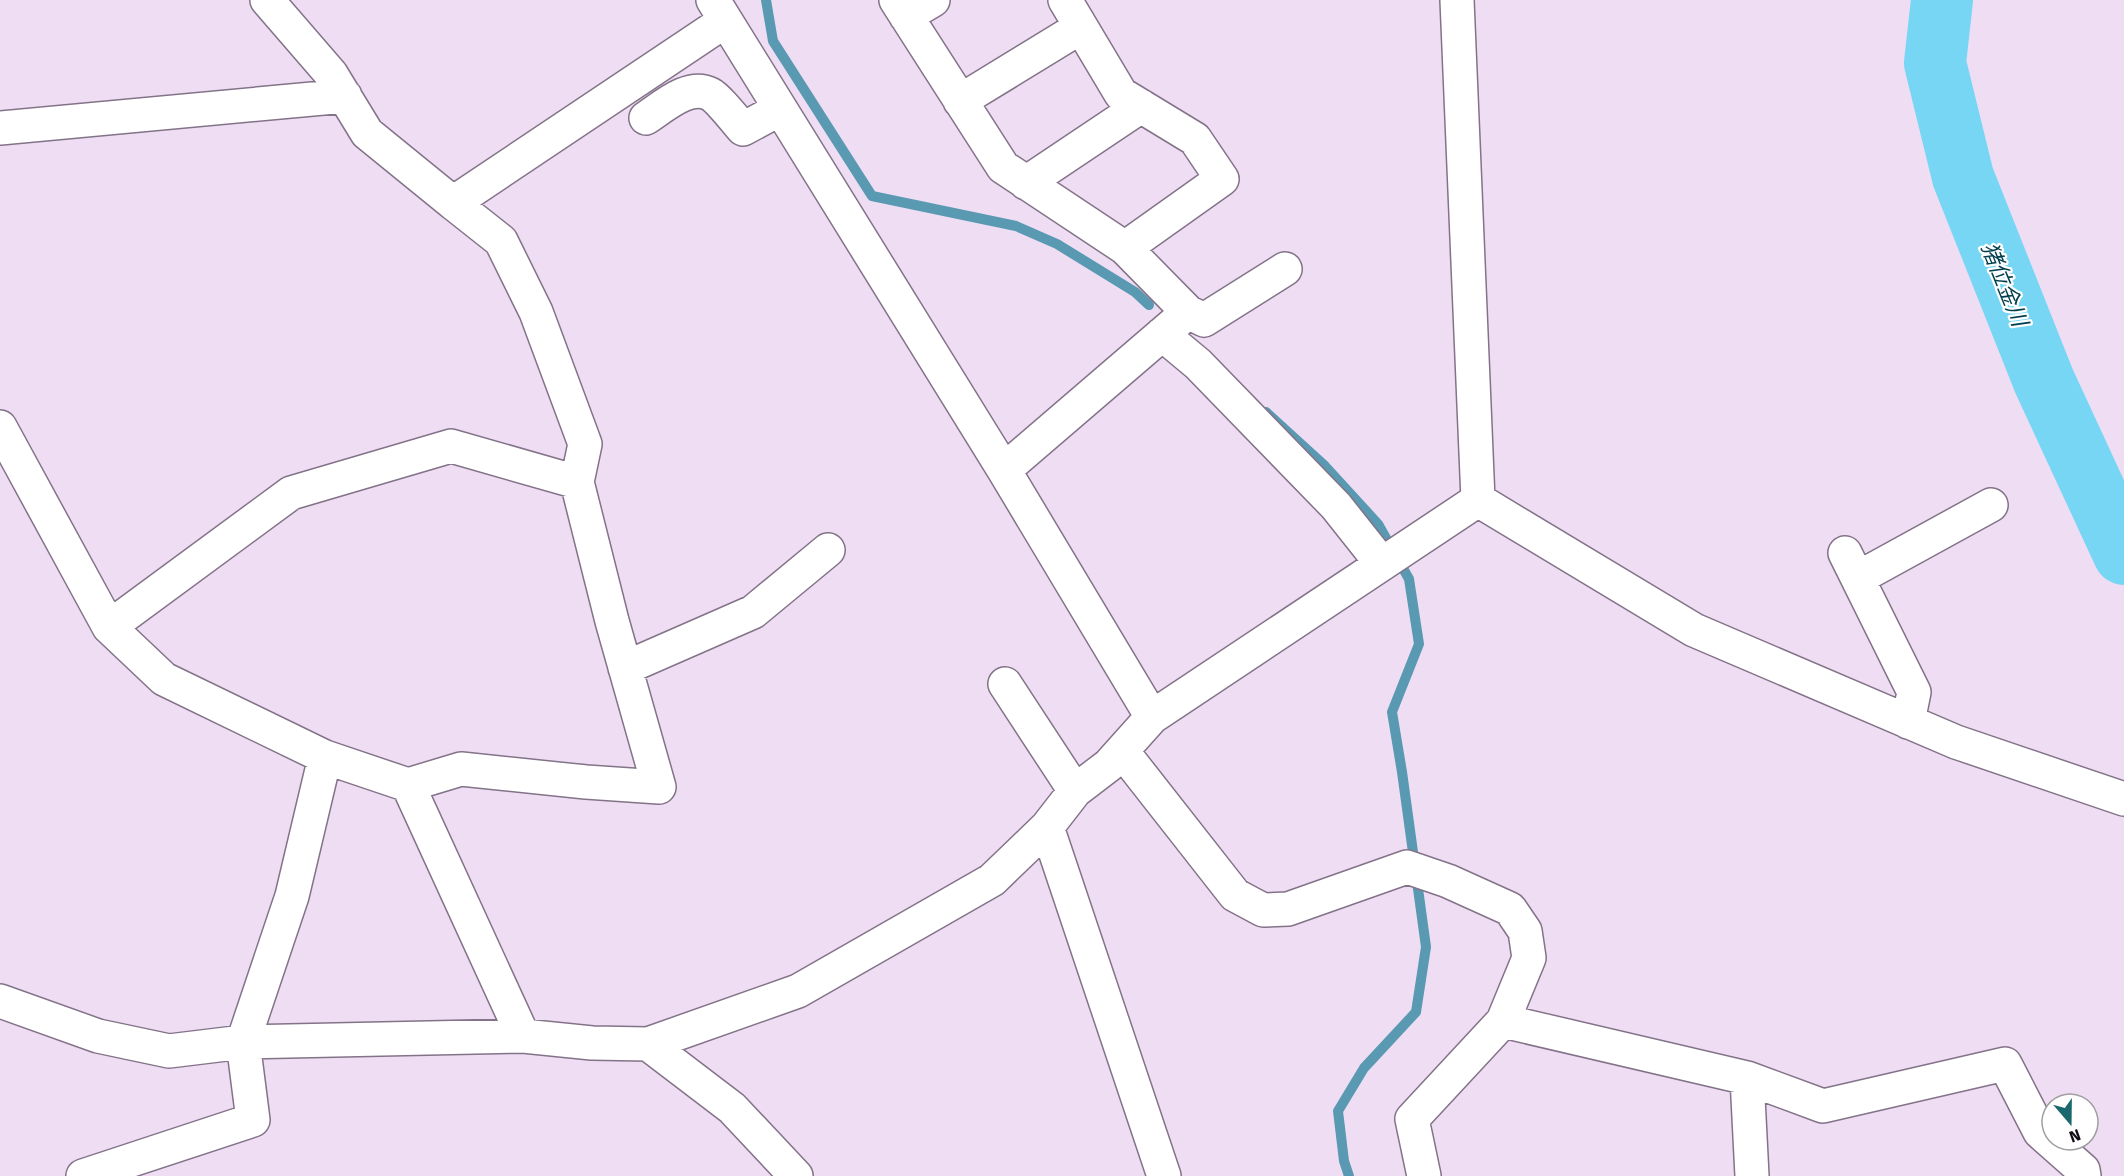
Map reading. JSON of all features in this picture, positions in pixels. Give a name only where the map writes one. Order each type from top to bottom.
[{"type":"street","points":[[0,426],[109,627],[164,679],[325,757],[408,785],[460,769],[659,787],[625,668],[577,482],[585,444],[536,312],[501,241],[367,133],[331,74],[267,0]]},
{"type":"street","points":[[1457,0],[1478,500]]},
{"type":"street","points":[[912,5],[960,101],[1003,167],[1125,248],[1188,312],[1204,320],[1285,269]]},
{"type":"street","points":[[453,203],[719,10],[1004,470],[1152,717]]},
{"type":"street","points":[[960,101],[1073,13],[1121,94],[1195,139],[1222,179],[1125,248]]},
{"type":"street","points":[[646,118],[674,99],[695,91],[711,94],[743,129],[780,109]]},
{"type":"street","points":[[0,128],[345,96]]},
{"type":"street","points":[[1026,183],[1141,106]]},
{"type":"street","points":[[1004,470],[1188,312]]},
{"type":"street","points":[[1162,334],[1198,364],[1336,506],[1382,564]]},
{"type":"street","points":[[109,627],[291,493],[451,446],[577,482]]},
{"type":"street","points":[[0,1001],[98,1035],[169,1051],[243,1042],[523,1036],[592,1043],[648,1044],[798,991],[992,880],[1047,827],[1075,791],[1109,765],[1152,717],[1478,500]]},
{"type":"street","points":[[1478,500],[1695,630],[1956,742],[2124,799]]},
{"type":"street","points":[[1908,722],[1914,692],[1851,566],[1991,505]]},
{"type":"street","points":[[625,668],[753,612],[828,549]]},
{"type":"street","points":[[1005,684],[1075,791]]},
{"type":"street","points":[[1122,751],[1235,895],[1263,910],[1288,909],[1407,867],[1448,880],[1510,909],[1525,931],[1529,958],[1503,1021],[1412,1119],[1424,1176]]},
{"type":"street","points":[[83,1176],[253,1120],[243,1042],[292,896],[325,757]]},
{"type":"street","points":[[408,785],[523,1036]]},
{"type":"street","points":[[1047,827],[1164,1176]]},
{"type":"street","points":[[1503,1021],[1747,1078],[1823,1106],[2005,1064],[2040,1132],[2083,1170],[2084,1176]]},
{"type":"street","points":[[648,1044],[732,1108],[796,1176]]},
{"type":"street","points":[[1747,1078],[1752,1176]]},
{"type":"waterway","points":[[766,0],[773,41],[872,196],[1016,226],[1057,244],[1135,292],[1149,305]]},
{"type":"waterway","name":"猪位金川","points":[[1942,0],[1935,63],[1963,177],[2044,381],[2124,554]]},
{"type":"waterway","points":[[1266,412],[1325,466],[1378,524],[1409,579],[1419,644],[1392,712],[1426,947],[1416,1012],[1364,1068],[1338,1111],[1344,1161],[1349,1176]]}]
